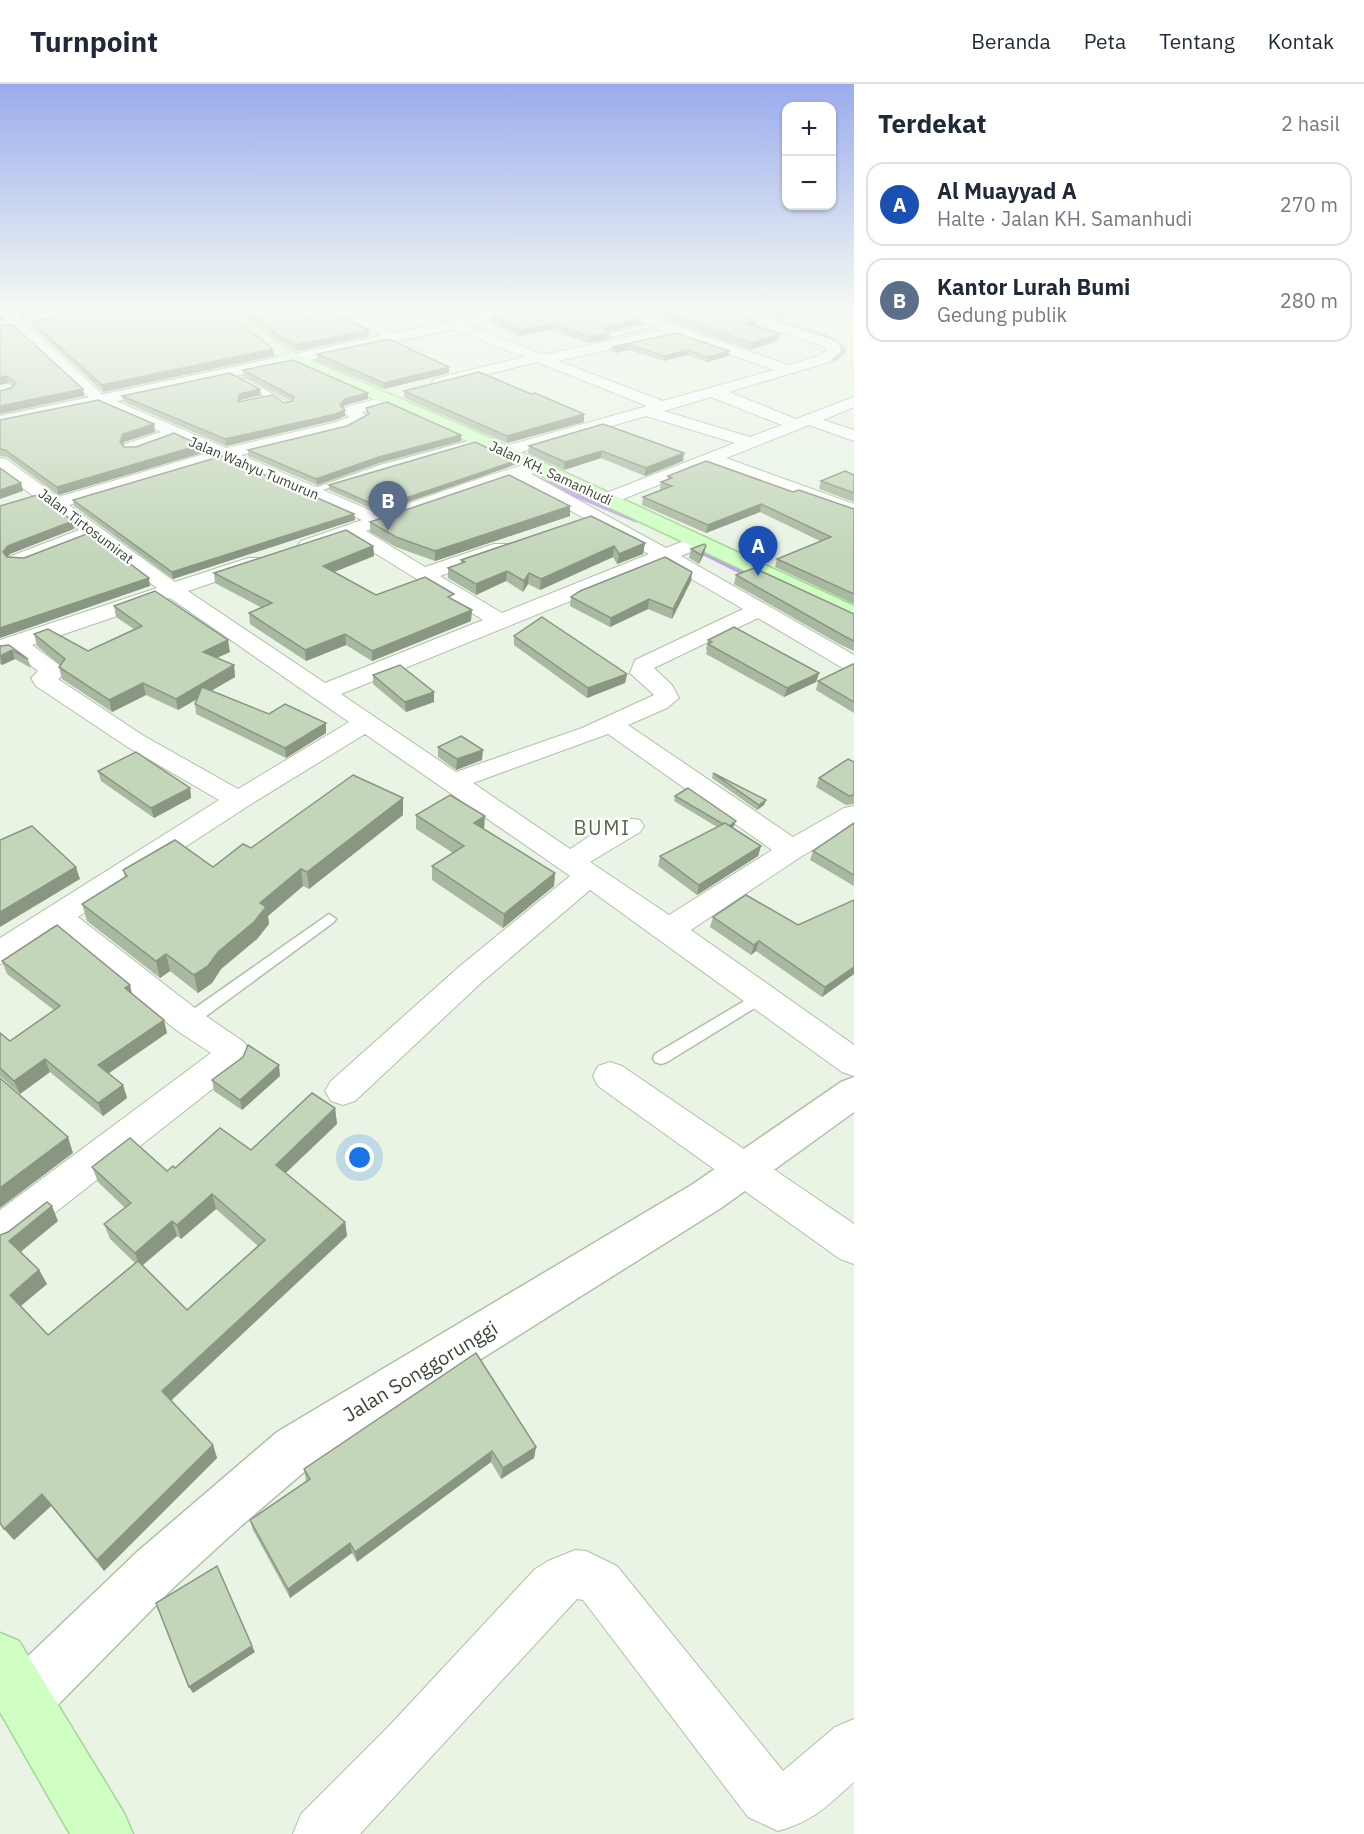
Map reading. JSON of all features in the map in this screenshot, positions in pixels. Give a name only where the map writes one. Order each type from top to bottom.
[{"type":"main road","name":"Jalan KH. Samanhudi","points":[[372,388],[393,396],[504,452],[524,470],[614,503],[684,547],[854,615]]},
{"type":"main road","points":[[12,1680],[103,1834]]},
{"type":"street","name":"Jalan Wahyu Tumurun","points":[[87,388],[99,399],[174,434],[377,520]]},
{"type":"street","points":[[0,421],[155,388]]},
{"type":"street","points":[[603,388],[655,411],[752,443]]},
{"type":"street","points":[[504,452],[736,388]]},
{"type":"street","points":[[717,394],[803,423],[854,436]]},
{"type":"street","points":[[21,500],[49,498],[342,426],[360,418],[352,410],[393,396]]},
{"type":"street","points":[[566,525],[594,516],[614,503],[710,458],[852,405]]},
{"type":"street","points":[[131,448],[174,434]]},
{"type":"street","points":[[710,458],[854,510]]},
{"type":"street","name":"Jalan Tirtosumirat","points":[[0,463],[171,589],[669,930],[854,1063]]},
{"type":"street","points":[[8,645],[282,554],[524,470],[594,516],[684,547],[759,610],[854,665]]},
{"type":"street","points":[[350,530],[501,622]]},
{"type":"street","points":[[18,560],[93,531]]},
{"type":"street","points":[[422,575],[524,540]]},
{"type":"street","points":[[322,693],[684,547]]},
{"type":"street","points":[[452,782],[611,725],[667,698],[661,686],[642,673],[643,665],[759,610]]},
{"type":"street","points":[[8,645],[54,672],[43,678],[44,681],[135,741],[238,800]]},
{"type":"street","points":[[0,953],[238,800],[365,723]]},
{"type":"street","points":[[611,725],[792,850]]},
{"type":"street","points":[[669,930],[792,850],[854,814]]},
{"type":"street","points":[[343,1091],[471,974],[579,869],[630,826]]},
{"type":"street","points":[[0,1233],[231,1056],[232,1051],[188,1021],[58,917]]},
{"type":"street","points":[[610,1076],[854,1246]]},
{"type":"street","name":"Jalan Songgorunggi","points":[[12,1680],[105,1618],[237,1497],[294,1449],[652,1232],[854,1092]]},
{"type":"street","points":[[321,1834],[408,1745],[553,1587],[565,1577],[577,1574],[600,1583],[768,1797],[778,1803],[793,1799],[854,1746]]},
{"type":"lane","points":[[256,388],[289,405]]},
{"type":"lane","points":[[263,399],[273,397]]},
{"type":"lane","points":[[310,491],[383,467],[480,440]]},
{"type":"lane","points":[[188,1021],[329,919]]},
{"type":"lane","points":[[661,1058],[761,997]]},
{"type":"building","points":[[11,388],[83,389],[0,406],[0,391]]},
{"type":"building","points":[[161,388],[258,388],[260,389],[239,394],[238,402],[272,395],[284,403],[293,401],[294,397],[276,388],[356,388],[368,393],[345,399],[340,405],[345,410],[336,414],[225,439],[122,396]]},
{"type":"building","points":[[417,388],[516,388],[531,394],[535,393],[584,414],[507,436],[404,391]]},
{"type":"building","points":[[98,400],[154,424],[123,434],[120,442],[124,447],[136,447],[174,433],[200,445],[57,487],[5,450],[0,449],[0,420]]},
{"type":"building","points":[[387,402],[461,435],[379,457],[316,479],[248,450],[347,426],[369,414],[366,408]]},
{"type":"building","points":[[603,424],[684,453],[646,468],[602,451],[565,462],[529,446]]},
{"type":"building","points":[[475,442],[515,461],[379,507],[329,485]]},
{"type":"building","points":[[222,456],[354,514],[172,572],[73,500]]},
{"type":"building","points":[[706,461],[793,492],[799,490],[854,509],[854,594],[777,559],[831,537],[761,504],[708,525],[643,497],[672,486],[661,482],[672,478],[668,476]]},
{"type":"building","points":[[0,468],[21,483],[0,490]]},
{"type":"building","points":[[845,471],[854,475],[854,493],[821,481]]},
{"type":"building","points":[[509,475],[570,506],[435,551],[396,537],[370,522]]},
{"type":"building","points":[[37,495],[73,521],[8,546],[3,552],[7,557],[24,558],[89,533],[149,578],[0,628],[0,506]]},
{"type":"building","points":[[591,516],[645,543],[619,554],[614,546],[541,579],[529,573],[524,581],[507,571],[476,584],[448,568],[465,562],[461,560]]},
{"type":"building","points":[[346,530],[373,546],[323,566],[376,595],[425,577],[454,594],[448,597],[472,610],[372,651],[345,634],[305,650],[249,613],[272,603],[214,573]]},
{"type":"building","points":[[704,544],[706,546],[701,555],[691,549]]},
{"type":"building","points":[[665,557],[692,572],[673,609],[649,599],[611,618],[571,597],[580,591]]},
{"type":"building","points":[[754,568],[854,614],[854,641],[736,575]]},
{"type":"building","points":[[155,591],[228,640],[203,652],[234,665],[176,699],[143,683],[109,700],[59,667],[65,659],[34,634],[48,629],[88,651],[142,626],[114,606]]},
{"type":"building","points":[[542,617],[627,674],[588,688],[514,636]]},
{"type":"building","points":[[734,627],[819,673],[787,688],[708,644],[712,642],[708,640]]},
{"type":"building","points":[[9,645],[28,659],[12,650],[0,656],[0,646]]},
{"type":"building","points":[[854,664],[854,702],[818,681]]},
{"type":"building","points":[[400,665],[434,692],[405,702],[373,675]]},
{"type":"building","points":[[202,687],[269,714],[285,704],[326,723],[285,748],[195,704]]},
{"type":"building","points":[[461,736],[483,750],[457,759],[438,747]]},
{"type":"building","points":[[136,752],[190,788],[151,808],[98,771]]},
{"type":"building","points":[[848,759],[854,762],[854,795],[849,796],[819,778]]},
{"type":"building","points":[[713,773],[766,800],[759,805]]},
{"type":"building","points":[[353,775],[403,798],[307,872],[301,869],[260,903],[266,907],[254,922],[218,952],[208,966],[194,975],[166,954],[156,961],[82,904],[127,876],[123,870],[175,840],[213,867],[243,844],[251,848]]},
{"type":"building","points":[[688,788],[736,821],[729,826],[723,824],[675,796]]},
{"type":"building","points":[[450,795],[485,816],[474,823],[555,873],[504,914],[432,866],[464,846],[416,815]]},
{"type":"building","points":[[725,823],[761,846],[699,885],[660,856]]},
{"type":"building","points":[[854,823],[854,875],[813,851]]},
{"type":"building","points":[[32,826],[76,867],[0,912],[0,840]]},
{"type":"building","points":[[746,895],[798,925],[854,900],[854,967],[825,987],[759,941],[754,945],[713,917]]},
{"type":"building","points":[[57,925],[130,985],[125,988],[164,1020],[98,1065],[123,1085],[98,1103],[45,1059],[14,1081],[0,1068],[0,1033],[10,1041],[60,1006],[2,961]]},
{"type":"building","points":[[248,1045],[279,1065],[240,1100],[212,1080],[243,1057]]},
{"type":"building","points":[[0,1078],[68,1137],[0,1188]]},
{"type":"building","points":[[312,1093],[335,1108],[276,1165],[345,1222],[162,1391],[213,1445],[97,1560],[42,1494],[4,1529],[0,1523],[0,1235],[8,1232],[47,1202],[52,1206],[9,1241],[39,1270],[10,1295],[48,1335],[138,1261],[187,1310],[265,1240],[212,1194],[177,1225],[172,1221],[135,1253],[104,1224],[131,1203],[92,1167],[130,1138],[167,1171],[173,1166],[175,1168],[220,1128],[251,1150]]},
{"type":"building","points":[[476,1353],[536,1447],[503,1468],[492,1451],[355,1552],[350,1543],[288,1589],[250,1520],[310,1479],[304,1469]]},
{"type":"building","points":[[217,1566],[252,1646],[189,1687],[156,1603]]},
{"type":"waterway","points":[[535,478],[636,520]]},
{"type":"waterway","points":[[694,548],[752,577]]},
{"type":"place","name":"Kantor Lurah Bumi","points":[[388,531]]},
{"type":"place","name":"Al Muayyad A","points":[[758,576]]},
{"type":"district","name":"BUMI","points":[[602,827]]}]
